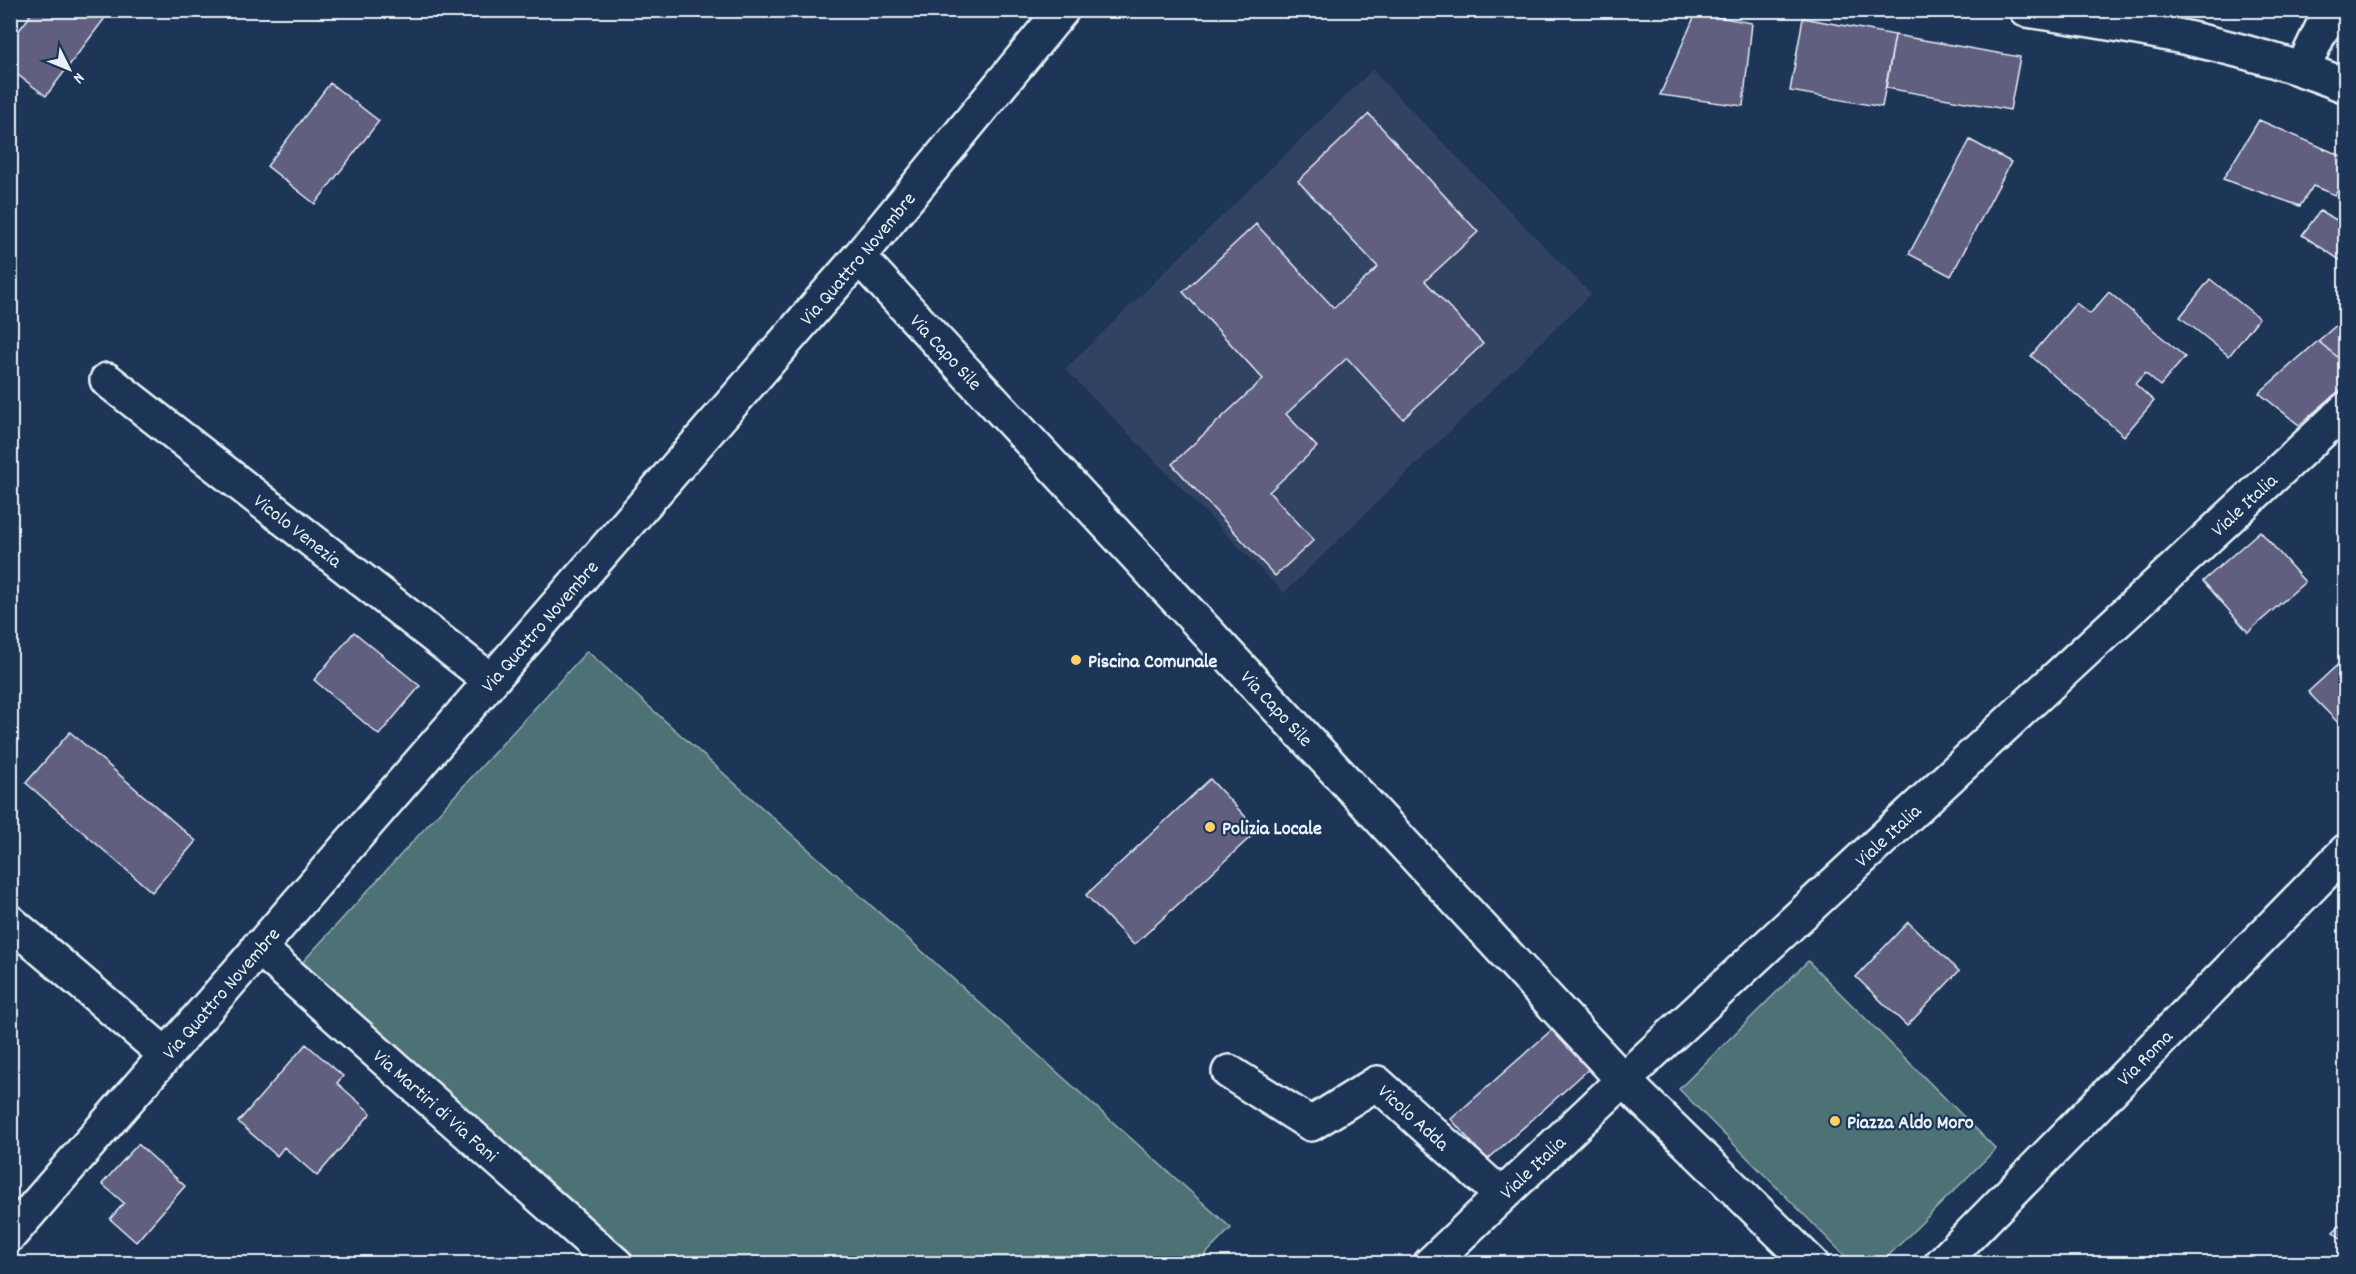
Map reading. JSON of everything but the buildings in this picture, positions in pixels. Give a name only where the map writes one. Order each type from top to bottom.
[{"type":"street","name":"Via Quattro Novembre","points":[[10,1234],[859,257],[1062,10]]},
{"type":"street","points":[[2026,10],[2203,41],[2303,68],[2346,86]]},
{"type":"street","points":[[2303,68],[2320,30],[2336,10]]},
{"type":"street","name":"Via Capo Sile","points":[[859,257],[1623,1080]]},
{"type":"street","name":"Vicolo Venezia","points":[[108,380],[490,680]]},
{"type":"street","name":"Viale Italia","points":[[1430,1263],[1500,1194],[2346,409]]},
{"type":"street","name":"Via Roma","points":[[1941,1263],[2346,851]]},
{"type":"street","points":[[10,922],[166,1055]]},
{"type":"street","name":"Via Martiri di Via Fani","points":[[258,947],[616,1263]]},
{"type":"street","name":"Vicolo Adda","points":[[1229,1072],[1311,1124],[1377,1083],[1500,1194]]},
{"type":"street","points":[[1623,1080],[1812,1263]]},
{"type":"shaded area","points":[[1372,70],[1591,294],[1284,593],[1065,369]]},
{"type":"green space","points":[[587,651],[1231,1228],[1197,1263],[629,1263],[299,966]]},
{"type":"green space","points":[[1808,961],[1996,1149],[1881,1263],[1852,1263],[1679,1089]]},
{"type":"place","name":"Piscina Comunale","points":[[1076,660]]},
{"type":"place","name":"Polizia Locale","points":[[1210,827]]},
{"type":"place","name":"Piazza Aldo Moro","points":[[1835,1121]]}]
